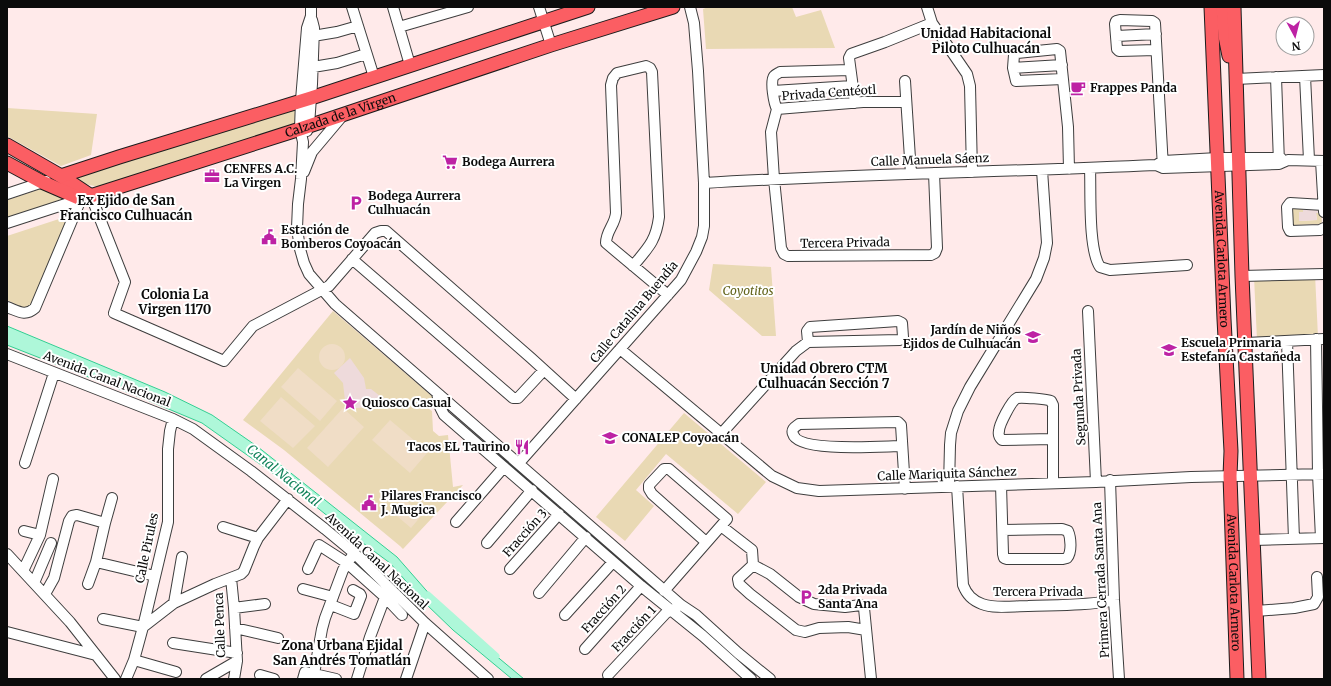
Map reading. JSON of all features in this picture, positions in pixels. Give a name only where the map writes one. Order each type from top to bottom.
[{"type":"main road","points":[[61,176],[113,158],[306,99],[588,7]]},
{"type":"main road","name":"Calzada de la Virgen","points":[[86,198],[551,45],[673,7]]},
{"type":"main road","name":"Avenida Carlota Armero","points":[[1211,7],[1231,451],[1230,476],[1237,679]]},
{"type":"main road","points":[[1224,7],[1225,36],[1237,97]]},
{"type":"main road","name":"Avenida Carlota Armero","points":[[1234,7],[1240,162],[1242,276],[1259,679]]},
{"type":"main road","points":[[7,145],[61,176],[86,198]]},
{"type":"main road","points":[[7,163],[42,182],[86,198]]},
{"type":"street","points":[[352,7],[374,77]]},
{"type":"street","points":[[393,7],[410,65]]},
{"type":"street","points":[[399,27],[468,7]]},
{"type":"street","points":[[539,7],[551,45]]},
{"type":"street","name":"Calle Catalina Buendía","points":[[519,463],[668,295],[685,273],[702,237],[704,226],[704,183],[696,44],[694,23],[690,7]]},
{"type":"street","points":[[927,7],[932,23],[967,74],[970,86],[972,172]]},
{"type":"street","points":[[306,99],[313,67],[314,28],[311,11]]},
{"type":"street","points":[[311,11],[307,28],[306,99],[297,228],[304,263],[318,292],[335,304],[664,590],[683,607],[700,627],[703,636]]},
{"type":"street","points":[[1156,50],[1119,51],[1117,49],[1116,21],[1152,21],[1155,23],[1161,164]]},
{"type":"street","points":[[855,103],[849,58],[851,54],[932,23]]},
{"type":"street","points":[[313,36],[358,26]]},
{"type":"street","points":[[1116,36],[1156,34]]},
{"type":"street","points":[[1063,79],[1016,81],[1013,68],[1014,55],[1017,53],[1057,49],[1060,51],[1062,65],[1068,126],[1069,169]]},
{"type":"street","points":[[313,67],[366,54]]},
{"type":"street","points":[[1013,68],[1062,65]]},
{"type":"street","points":[[633,266],[651,245],[658,228],[659,217],[652,72],[650,68],[646,66],[617,73],[613,78],[611,85],[616,220],[606,238],[606,243],[633,266],[668,295]]},
{"type":"street","points":[[777,109],[775,105],[772,81],[774,76],[780,72],[850,70]]},
{"type":"street","points":[[1236,79],[1324,75]]},
{"type":"street","points":[[1306,76],[1309,160]]},
{"type":"street","points":[[1276,78],[1282,160]]},
{"type":"street","points":[[905,81],[910,174]]},
{"type":"street","points":[[773,91],[852,86]]},
{"type":"street","name":"Privada Centéotl","points":[[774,179],[771,132],[777,109],[855,103],[906,102]]},
{"type":"street","points":[[301,179],[312,152],[345,113]]},
{"type":"street","name":"Calle Manuela Sáenz","points":[[704,183],[1161,164],[1282,160],[1323,161]]},
{"type":"street","points":[[1323,161],[1324,212]]},
{"type":"street","points":[[1090,168],[1092,241],[1096,261],[1100,267],[1110,270],[1187,265]]},
{"type":"street","name":"Tercera Privada","points":[[1042,170],[1047,243],[1044,258],[1036,279],[970,387],[958,411],[951,433],[950,445],[953,486],[958,496],[964,585],[966,592],[972,599],[983,604],[999,606],[1099,604],[1114,600]]},
{"type":"street","name":"Tercera Privada","points":[[774,179],[781,248],[784,254],[788,256],[931,255],[935,253],[937,248],[934,173]]},
{"type":"street","points":[[7,194],[61,176]]},
{"type":"street","points":[[86,198],[125,282],[114,313],[224,361],[253,326],[329,286],[375,233],[386,231],[576,399]]},
{"type":"street","points":[[7,306],[21,313],[30,312],[35,308],[86,198]]},
{"type":"street","name":"Calzada de la Virgen","points":[[7,223],[86,198]]},
{"type":"street","points":[[1324,205],[1290,203],[1287,206],[1288,227],[1290,231],[1320,230],[1324,228]]},
{"type":"street","points":[[352,259],[513,398],[518,398],[544,370]]},
{"type":"street","points":[[1242,276],[1324,274]]},
{"type":"street","name":"Segunda Privada","points":[[1088,311],[1096,482]]},
{"type":"street","points":[[721,434],[796,351],[808,342],[900,340],[903,337],[902,323],[898,321],[810,327],[807,331],[808,342]]},
{"type":"street","points":[[1246,343],[1320,339],[1323,538],[1253,540]]},
{"type":"street","points":[[1287,341],[1294,539]]},
{"type":"street","name":"Calle Mariquita Sánchez","points":[[620,349],[772,476],[797,488],[819,491],[905,489],[1001,484],[1096,482],[1110,480],[1321,474]]},
{"type":"street","name":"Avenida Canal Nacional","points":[[7,354],[194,429],[288,499],[354,553],[425,623],[488,679]]},
{"type":"street","points":[[25,463],[54,373]]},
{"type":"street","points":[[437,393],[440,407],[444,415],[671,612],[703,636],[751,679]]},
{"type":"street","points":[[1052,439],[1002,440],[999,437],[1001,423],[1013,402],[1017,398],[1047,399],[1051,401],[1053,405],[1053,483]]},
{"type":"street","name":"Calle Pirules","points":[[126,679],[134,660],[143,627],[168,522],[168,449],[172,419]]},
{"type":"street","points":[[902,446],[825,447],[807,444],[798,440],[793,436],[792,432],[794,427],[799,424],[898,422],[901,425],[905,489]]},
{"type":"street","points":[[456,522],[504,467]]},
{"type":"street","points":[[664,590],[727,519],[669,469],[664,469],[649,485],[649,489],[652,494],[706,542]]},
{"type":"street","points":[[23,570],[40,535],[53,479]]},
{"type":"street","name":"Primera Cerrada Santa Ana","points":[[1110,480],[1114,600],[1119,679]]},
{"type":"street","points":[[1001,484],[1004,558],[1062,559],[1068,558],[1070,554],[1070,536],[1068,531],[1062,529],[1003,530]]},
{"type":"street","points":[[487,543],[532,490]]},
{"type":"street","points":[[88,584],[96,562],[112,498]]},
{"type":"street","points":[[103,619],[143,627],[174,603],[215,584],[242,574],[258,538],[288,499]]},
{"type":"street","name":"Fracción 3","points":[[510,569],[559,514]]},
{"type":"street","points":[[45,594],[54,578],[69,521],[72,516],[77,515],[105,523]]},
{"type":"street","points":[[223,526],[258,538]]},
{"type":"street","points":[[721,526],[752,550],[753,565]]},
{"type":"street","points":[[24,531],[40,535]]},
{"type":"street","points":[[539,593],[586,538]]},
{"type":"street","points":[[34,583],[51,543]]},
{"type":"street","points":[[308,569],[319,545],[347,563],[385,597],[402,615]]},
{"type":"street","points":[[314,674],[322,629],[343,570],[354,553]]},
{"type":"street","points":[[7,554],[70,622],[115,679]]},
{"type":"street","points":[[174,603],[182,558]]},
{"type":"street","points":[[96,562],[155,576]]},
{"type":"street","name":"Fracción 2","points":[[565,615],[613,562]]},
{"type":"street","points":[[753,565],[738,579],[739,584],[796,630],[805,632],[819,628],[848,627],[866,630]]},
{"type":"street","points":[[753,565],[770,574],[800,598],[814,604],[845,607],[861,605],[864,608],[871,679]]},
{"type":"street","points":[[1256,611],[1294,608],[1314,604],[1318,597],[1317,577]]},
{"type":"street","name":"Calle Penca","points":[[206,679],[237,657],[231,578]]},
{"type":"street","name":"Fracción 2","points":[[585,649],[641,586]]},
{"type":"street","points":[[303,588],[332,601],[354,614],[361,596],[353,590]]},
{"type":"street","points":[[357,679],[370,637],[385,597],[390,588]]},
{"type":"street","points":[[234,608],[265,604]]},
{"type":"street","points":[[683,607],[696,615],[738,653],[770,679]]},
{"type":"street","name":"Fracción 1","points":[[608,675],[666,613],[683,607]]},
{"type":"street","points":[[406,679],[425,623]]},
{"type":"street","points":[[235,628],[278,638]]},
{"type":"street","points":[[7,632],[96,655]]},
{"type":"street","points":[[173,643],[237,657],[234,679]]},
{"type":"street","points":[[134,660],[176,672]]},
{"type":"street","points":[[302,679],[305,672],[336,679]]},
{"type":"street","points":[[260,675],[274,679]]},
{"type":"green space","points":[[708,7],[792,7],[796,17],[821,10],[835,48],[706,49],[703,9]]},
{"type":"green space","points":[[297,104],[297,125],[100,187],[74,182],[80,175]]},
{"type":"green space","points":[[7,108],[97,114],[91,155],[61,166],[7,136]]},
{"type":"green space","points":[[44,188],[67,199],[7,219],[7,200]]},
{"type":"green space","points":[[1303,207],[1303,212],[1299,212],[1300,221],[1317,220],[1316,213],[1321,213],[1322,222],[1320,224],[1292,224],[1292,210],[1294,208]]},
{"type":"green space","points":[[59,219],[65,222],[29,311],[7,300],[7,236]]},
{"type":"green space","name":"Coyotitos","points":[[713,264],[771,267],[776,336],[762,336],[709,290]]},
{"type":"green space","points":[[1315,274],[1318,337],[1257,340],[1254,277]]},
{"type":"green space","points":[[333,311],[434,398],[426,407],[432,411],[433,431],[439,436],[448,435],[453,487],[463,485],[403,549],[284,450],[243,420]]},
{"type":"green space","points":[[684,413],[766,482],[738,514],[666,454],[636,490],[654,506],[625,541],[596,517]]},
{"type":"shaded area","points":[[1303,207],[1319,209],[1321,213],[1316,213],[1317,220],[1299,221],[1299,212],[1303,212]]},
{"type":"shaded area","points":[[332,344],[341,348],[345,357],[341,366],[332,370],[323,366],[319,357],[323,348]]},
{"type":"shaded area","points":[[350,358],[364,378],[366,389],[371,389],[380,396],[379,406],[346,409],[343,383],[334,373]]},
{"type":"shaded area","points":[[298,368],[337,401],[320,421],[281,387]]},
{"type":"shaded area","points":[[281,397],[315,426],[293,448],[260,421]]},
{"type":"shaded area","points":[[343,408],[364,427],[328,467],[307,448]]},
{"type":"shaded area","points":[[390,420],[428,452],[410,473],[372,440]]},
{"type":"shaded area","points":[[403,498],[422,515],[411,528],[391,511]]},
{"type":"water","name":"Canal Nacional","points":[[7,326],[165,392],[212,415],[258,447],[397,557],[439,605],[459,625],[524,679],[512,679],[453,630],[426,604],[390,563],[340,526],[288,484],[202,423],[7,345]]},
{"type":"waterway","name":"Canal Nacional","points":[[428,595],[496,656]]},
{"type":"place","name":"Frappes Panda","points":[[1078,88]]},
{"type":"place","name":"Bodega Aurrera","points":[[450,162]]},
{"type":"place","name":"CENFES A.C. La Virgen","points":[[212,176]]},
{"type":"place","name":"Bodega Aurrera Culhuacán","points":[[356,203]]},
{"type":"place","name":"Estación de Bomberos Coyoacán","points":[[269,237]]},
{"type":"place","name":"Jardín de Niños Ejidos de Culhuacán","points":[[1033,337]]},
{"type":"place","name":"Escuela Primaria Estefanía Castañeda","points":[[1169,350]]},
{"type":"place","name":"Quiosco Casual","points":[[350,403]]},
{"type":"place","name":"CONALEP Coyoacán","points":[[610,438]]},
{"type":"place","name":"Tacos EL Taurino","points":[[522,447]]},
{"type":"place","name":"Pilares Francisco J. Mugica","points":[[369,503]]},
{"type":"place","name":"2da Privada Santa Ana","points":[[806,597]]},
{"type":"district","name":"Unidad Habitacional Piloto Culhuacán","points":[[986,40]]},
{"type":"district","name":"Ex Ejido de San Francisco Culhuacán","points":[[126,208]]},
{"type":"district","name":"Colonia La Virgen 1170","points":[[175,302]]},
{"type":"district","name":"Unidad Obrero CTM Culhuacán Sección 7","points":[[824,376]]},
{"type":"district","name":"Zona Urbana Ejidal San Andrés Tomatlán","points":[[342,652]]}]
